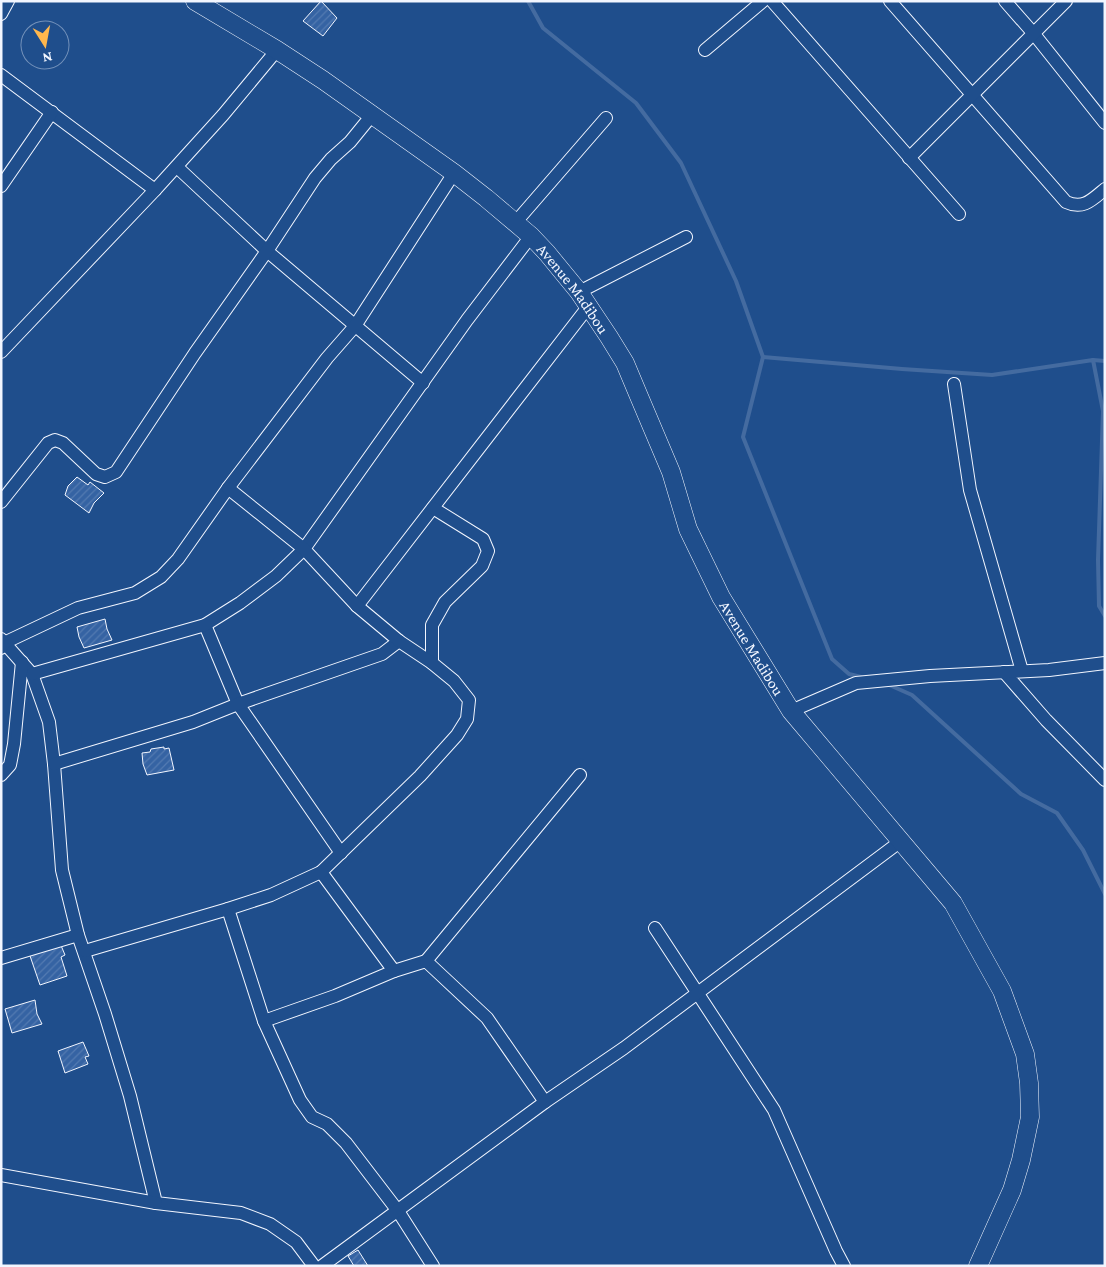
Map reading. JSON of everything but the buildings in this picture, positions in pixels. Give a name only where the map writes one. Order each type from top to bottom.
[{"type":"street","points":[[1,14],[8,1]]},
{"type":"street","name":"Avenue Madibou","points":[[195,1],[277,50],[454,173],[531,236],[558,266],[609,337],[632,379],[672,472],[688,529],[721,597],[791,711],[953,903],[1002,991],[1025,1054],[1030,1083],[1030,1118],[1012,1190],[978,1266]]},
{"type":"street","points":[[705,50],[763,1]]},
{"type":"street","points":[[772,1],[959,214]]},
{"type":"street","points":[[890,1],[1066,202],[1074,206],[1082,205],[1105,189]]},
{"type":"street","points":[[1005,1],[1034,34],[1105,123]]},
{"type":"street","points":[[909,158],[1066,1]]},
{"type":"street","points":[[1,352],[156,190],[277,50]]},
{"type":"street","points":[[1,75],[156,190]]},
{"type":"street","points":[[1,186],[52,112]]},
{"type":"street","points":[[1,502],[48,443],[55,440],[63,443],[96,474],[105,477],[116,472],[315,178],[331,159],[350,142],[372,115]]},
{"type":"street","points":[[515,223],[606,118]]},
{"type":"street","points":[[177,167],[267,251],[423,384]]},
{"type":"street","points":[[156,1203],[130,1096],[85,951],[78,935],[62,870],[49,722],[32,674],[2,643],[78,608],[135,593],[161,577],[178,559],[228,488],[327,358],[355,326],[454,173]]},
{"type":"street","points":[[32,674],[205,625],[240,603],[276,576],[304,549],[467,320],[531,236]]},
{"type":"street","points":[[357,606],[433,508],[584,300],[686,237]]},
{"type":"street","points":[[954,384],[970,490],[1022,671]]},
{"type":"street","points":[[85,951],[271,895],[321,872],[420,776],[457,735],[467,718],[469,700],[454,681],[432,662],[399,641],[357,606],[304,549],[228,488]]},
{"type":"street","points":[[432,662],[432,625],[445,602],[482,566],[488,551],[483,539],[433,508]]},
{"type":"street","points":[[205,625],[238,704],[341,853]]},
{"type":"street","points":[[54,764],[177,728],[238,704],[382,654],[399,641]]},
{"type":"street","points":[[1,775],[10,764],[14,744],[22,662]]},
{"type":"street","points":[[791,711],[856,683],[891,678],[1049,670],[1105,663]]},
{"type":"street","points":[[1004,672],[1046,720],[1105,780]]},
{"type":"street","points":[[264,1021],[335,996],[394,971],[426,961],[580,775]]},
{"type":"street","points":[[322,1266],[335,1261],[398,1211],[546,1102],[624,1048],[901,841]]},
{"type":"street","points":[[321,872],[394,971]]},
{"type":"street","points":[[228,909],[264,1021],[300,1100],[312,1117],[327,1124],[346,1143],[398,1211],[433,1266]]},
{"type":"street","points":[[655,928],[774,1110],[844,1266]]},
{"type":"street","points":[[1,958],[78,935]]},
{"type":"street","points":[[426,961],[487,1018],[546,1102]]},
{"type":"street","points":[[1,1175],[156,1203],[241,1212],[270,1224],[296,1242],[314,1266]]},
{"type":"waterway","points":[[528,1],[543,28],[636,103],[681,163],[736,281],[763,357],[743,437],[832,659],[849,674],[861,677]]},
{"type":"waterway","points":[[763,357],[992,375],[1093,360],[1103,411],[1098,560],[1099,606],[1105,616]]},
{"type":"waterway","points":[[1093,360],[1105,361]]},
{"type":"waterway","points":[[887,684],[912,695],[1021,794],[1057,813],[1083,850],[1105,894]]}]
